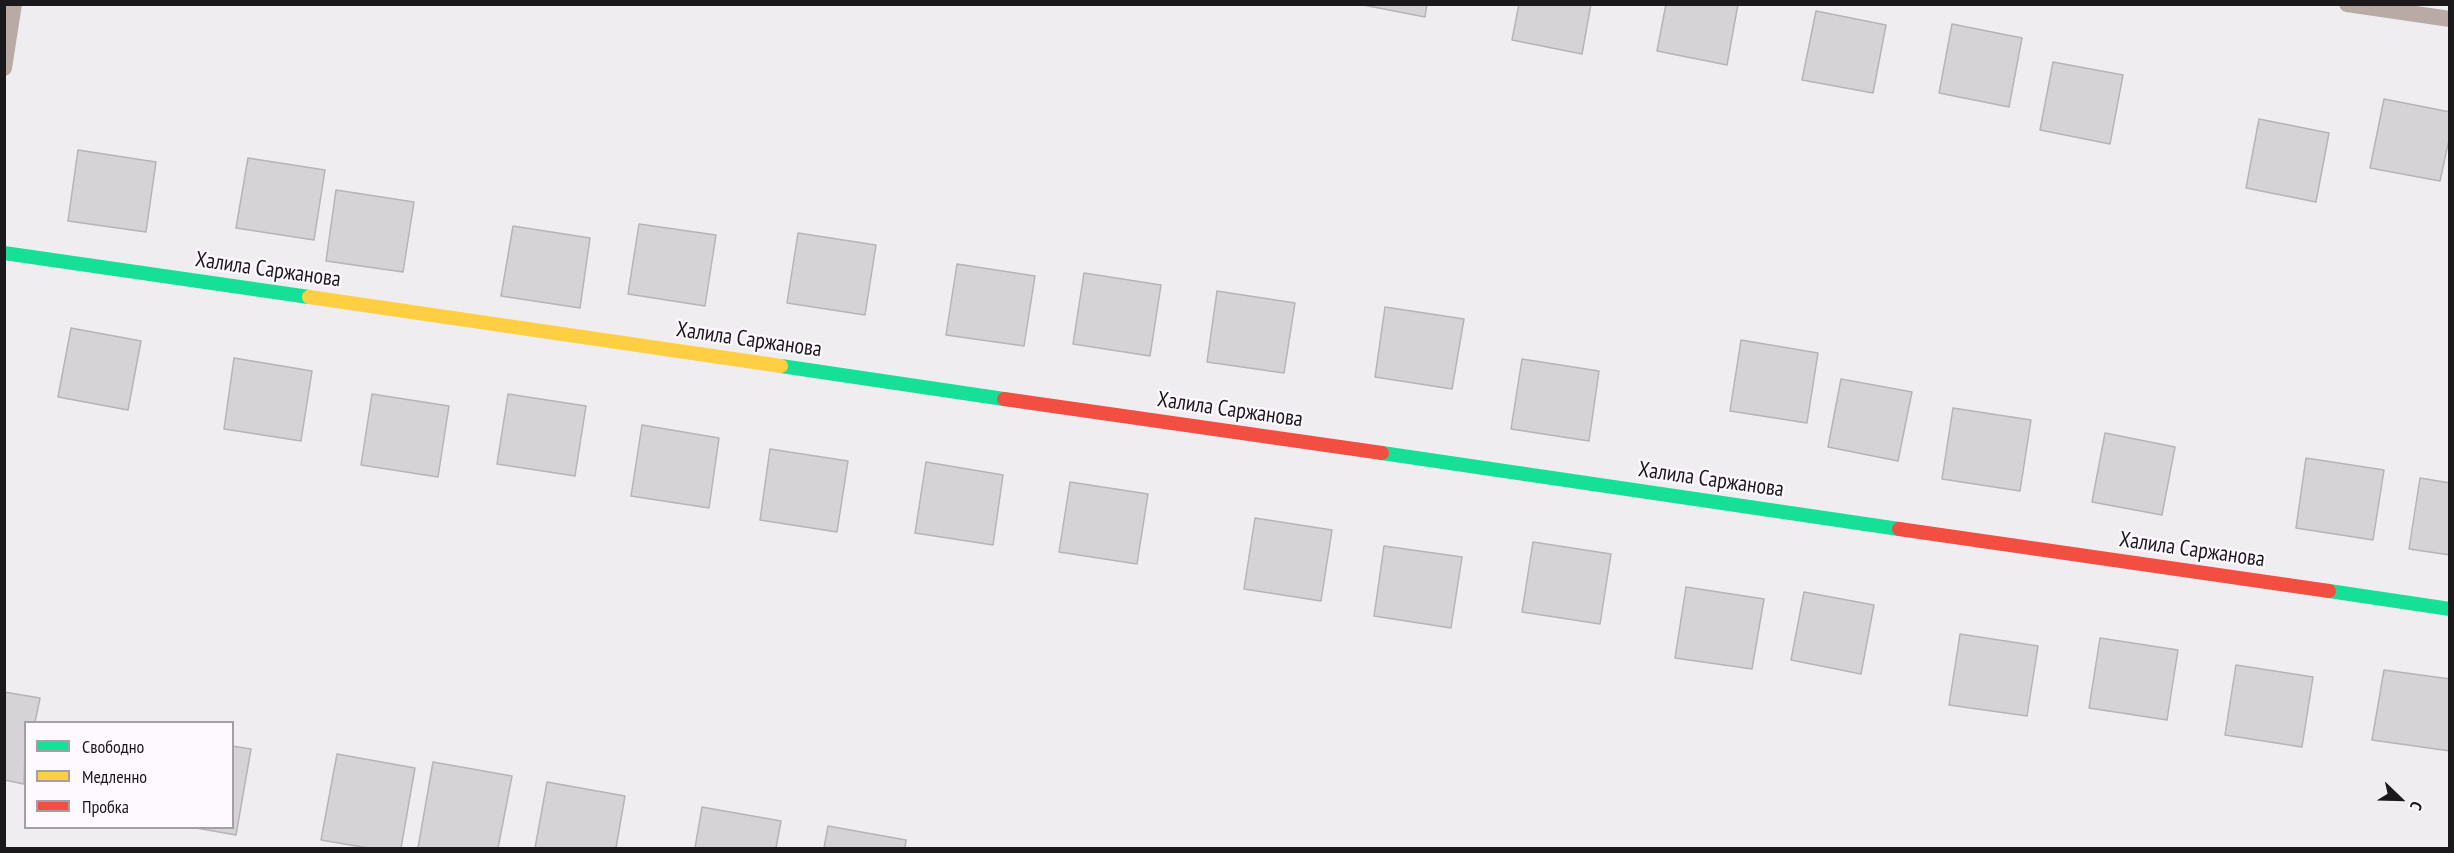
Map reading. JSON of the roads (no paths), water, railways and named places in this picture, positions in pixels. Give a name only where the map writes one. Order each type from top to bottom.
[{"type":"street","name":"Халила Саржанова","points":[[4,253],[2450,609]]},
{"type":"lane","points":[[4,68],[14,4]]},
{"type":"lane","points":[[2348,4],[2450,19]]}]
